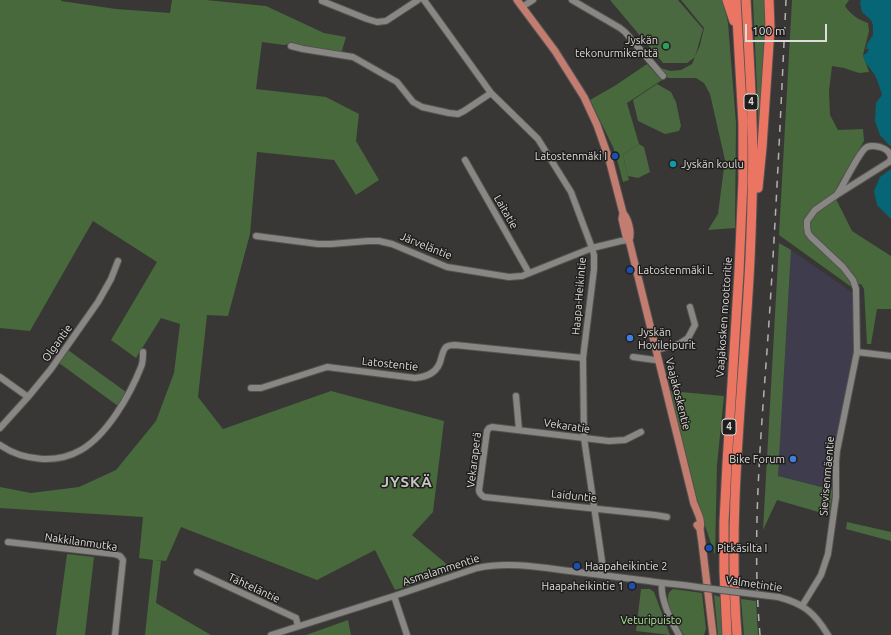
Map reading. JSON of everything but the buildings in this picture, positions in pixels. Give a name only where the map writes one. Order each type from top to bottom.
[{"type":"highway","points":[[727,0],[738,32]]},
{"type":"highway","name":"Vaajakosken moottoritie","points":[[727,635],[724,571],[724,522],[740,264],[743,180],[743,123],[736,0]]},
{"type":"highway","name":"Vaajakosken moottoritie","points":[[737,635],[734,571],[735,502],[752,204],[752,122],[746,0]]},
{"type":"highway","points":[[752,204],[758,189],[770,28],[769,3]]},
{"type":"main road","name":"Vaajakoskentie","points":[[517,0],[572,75],[597,125],[609,159],[623,213],[622,219],[626,236],[629,240],[695,507],[700,517],[700,529],[713,635]]},
{"type":"street","points":[[322,1],[377,22],[386,21],[418,0]]},
{"type":"street","name":"Haapa-Heikintie","points":[[424,0],[491,93],[538,139],[571,192],[592,248],[594,255],[594,269],[583,358],[584,438],[602,561],[601,574]]},
{"type":"street","points":[[522,7],[533,0]]},
{"type":"street","points":[[572,0],[625,32],[663,76]]},
{"type":"street","points":[[291,46],[353,57],[397,82],[413,102],[422,107],[458,114],[491,93]]},
{"type":"street","points":[[838,194],[861,153],[866,147],[873,146],[886,149],[891,158]]},
{"type":"street","name":"Sievisenmäentie","points":[[802,606],[821,575],[828,554],[835,509],[837,451],[857,352],[856,289],[843,267],[810,237],[808,233],[807,221],[815,210],[889,162],[891,158]]},
{"type":"street","name":"Laitatie","points":[[465,160],[529,272]]},
{"type":"street","name":"Järveläntie","points":[[256,236],[318,244],[379,241],[392,244],[447,267],[509,277],[522,276],[592,248],[629,240]]},
{"type":"street","name":"Olgantie","points":[[0,428],[51,369],[98,302],[112,279],[118,261]]},
{"type":"street","points":[[656,350],[679,344],[688,338],[695,325],[690,308]]},
{"type":"street","name":"Latostentie","points":[[251,388],[261,388],[327,367],[415,378],[423,377],[431,374],[437,368],[441,362],[445,348],[455,345],[583,358]]},
{"type":"street","points":[[0,445],[20,456],[44,459],[56,458],[80,450],[92,442],[104,430],[126,398],[142,366],[143,352]]},
{"type":"street","points":[[857,352],[891,356]]},
{"type":"street","points":[[633,357],[654,360],[658,359]]},
{"type":"street","points":[[0,377],[28,397]]},
{"type":"street","points":[[516,396],[519,430]]},
{"type":"street","name":"Vekaratie","points":[[489,428],[492,427],[609,441],[625,440],[641,432]]},
{"type":"street","name":"Vekaraperä","points":[[481,495],[479,490],[487,431],[489,428]]},
{"type":"street","name":"Laiduntie","points":[[481,495],[484,497],[667,517]]},
{"type":"street","name":"Nakkilanmutka","points":[[8,542],[114,554],[120,556],[123,560],[115,635]]},
{"type":"street","name":"Asmalammentie","points":[[271,635],[477,568],[500,564],[601,574],[662,583]]},
{"type":"street","name":"Tähteläntie","points":[[197,572],[296,618],[298,626]]},
{"type":"street","points":[[662,583],[661,591],[669,616],[679,635]]},
{"type":"street","name":"Valmetintie","points":[[662,583],[697,586],[791,600],[810,612],[822,625],[828,635]]},
{"type":"street","points":[[394,596],[407,635]]},
{"type":"shaded area","points":[[791,250],[853,293],[854,352],[833,490],[778,476]]},
{"type":"green space","points":[[0,0],[61,0],[116,9],[170,13],[172,0],[206,0],[266,6],[324,33],[346,37],[341,54],[290,44],[284,45],[262,42],[256,89],[326,97],[359,114],[356,141],[379,180],[356,195],[334,160],[257,152],[250,234],[228,316],[207,315],[198,397],[223,429],[331,391],[444,421],[433,512],[412,535],[455,571],[395,590],[375,550],[317,580],[181,527],[166,561],[155,560],[161,561],[156,603],[211,635],[145,635],[153,560],[139,558],[143,517],[0,508],[0,487],[31,493],[79,487],[116,470],[156,421],[174,373],[180,324],[161,318],[136,358],[111,340],[157,262],[93,221],[30,331],[0,328]]},
{"type":"green space","name":"Jyskän tekonurmikenttä","points":[[610,0],[678,0],[703,29],[695,57],[687,63],[663,63]]},
{"type":"green space","points":[[681,0],[723,0],[728,23],[736,123],[735,228],[708,230],[718,214],[725,160],[710,94],[704,83],[696,78],[668,78],[658,67],[670,71],[681,70],[692,64],[700,45],[704,28]]},
{"type":"green space","points":[[753,0],[764,0],[766,11],[765,50],[759,133]]},
{"type":"green space","points":[[792,0],[849,0],[845,6],[847,9],[855,17],[868,23],[869,31],[863,55],[869,72],[859,73],[832,66],[829,91],[830,115],[838,130],[863,129],[864,141],[837,187],[836,199],[852,231],[891,256],[891,309],[877,309],[871,344],[867,344],[864,289],[861,284],[850,286],[779,235]]},
{"type":"green space","points":[[647,64],[662,80],[627,103],[639,144],[623,155],[629,180],[623,182],[613,147],[590,100],[616,85]]},
{"type":"green space","points":[[657,84],[671,92],[676,102],[681,126],[679,131],[665,134],[638,121],[633,100]]},
{"type":"green space","points":[[639,144],[644,147],[650,172],[638,178],[628,176],[623,155]]},
{"type":"green space","points":[[779,243],[791,250],[778,476],[833,490],[829,515],[777,500],[763,530]]},
{"type":"green space","points":[[68,350],[126,392],[118,406],[59,363]]},
{"type":"green space","points":[[670,391],[724,396],[717,465],[715,555],[700,511]]},
{"type":"green space","points":[[847,522],[891,532],[891,541],[846,529]]},
{"type":"green space","points":[[67,554],[94,557],[85,635],[56,635]]},
{"type":"green space","name":"Veturipuisto","points":[[641,589],[650,589],[654,592],[670,635],[636,631]]},
{"type":"green space","points":[[673,589],[702,593],[706,629],[704,635],[684,635],[676,622],[668,601],[668,594]]},
{"type":"green space","points":[[714,595],[720,597],[723,635],[718,635]]},
{"type":"green space","points":[[741,599],[756,601],[758,635],[744,635]]},
{"type":"green space","points":[[348,620],[351,635],[306,635]]},
{"type":"water","points":[[861,0],[891,0],[891,146],[880,135],[875,121],[876,103],[882,95],[875,75],[866,64],[863,55],[867,53],[869,49],[866,49],[867,44],[873,35],[873,25],[871,20],[862,12],[860,3]]},
{"type":"water","points":[[891,169],[891,219],[877,205],[874,191],[880,177]]},
{"type":"railway","points":[[760,635],[757,557],[758,478],[774,242],[786,0]]},
{"type":"place","name":"Jyskän tekonurmikenttä","points":[[666,46]]},
{"type":"place","name":"Latostenmäki I","points":[[615,156]]},
{"type":"place","name":"Jyskän koulu","points":[[673,164]]},
{"type":"place","name":"Latostenmäki L","points":[[630,270]]},
{"type":"place","name":"Jyskän Hovileipurit","points":[[630,338]]},
{"type":"place","name":"Bike Forum","points":[[793,459]]},
{"type":"place","name":"Pitkäsilta I","points":[[709,548]]},
{"type":"place","name":"Haapaheikintie 2","points":[[577,566]]},
{"type":"place","name":"Haapaheikintie 1","points":[[632,586]]},
{"type":"district","name":"JYSKÄ","points":[[407,482]]}]
